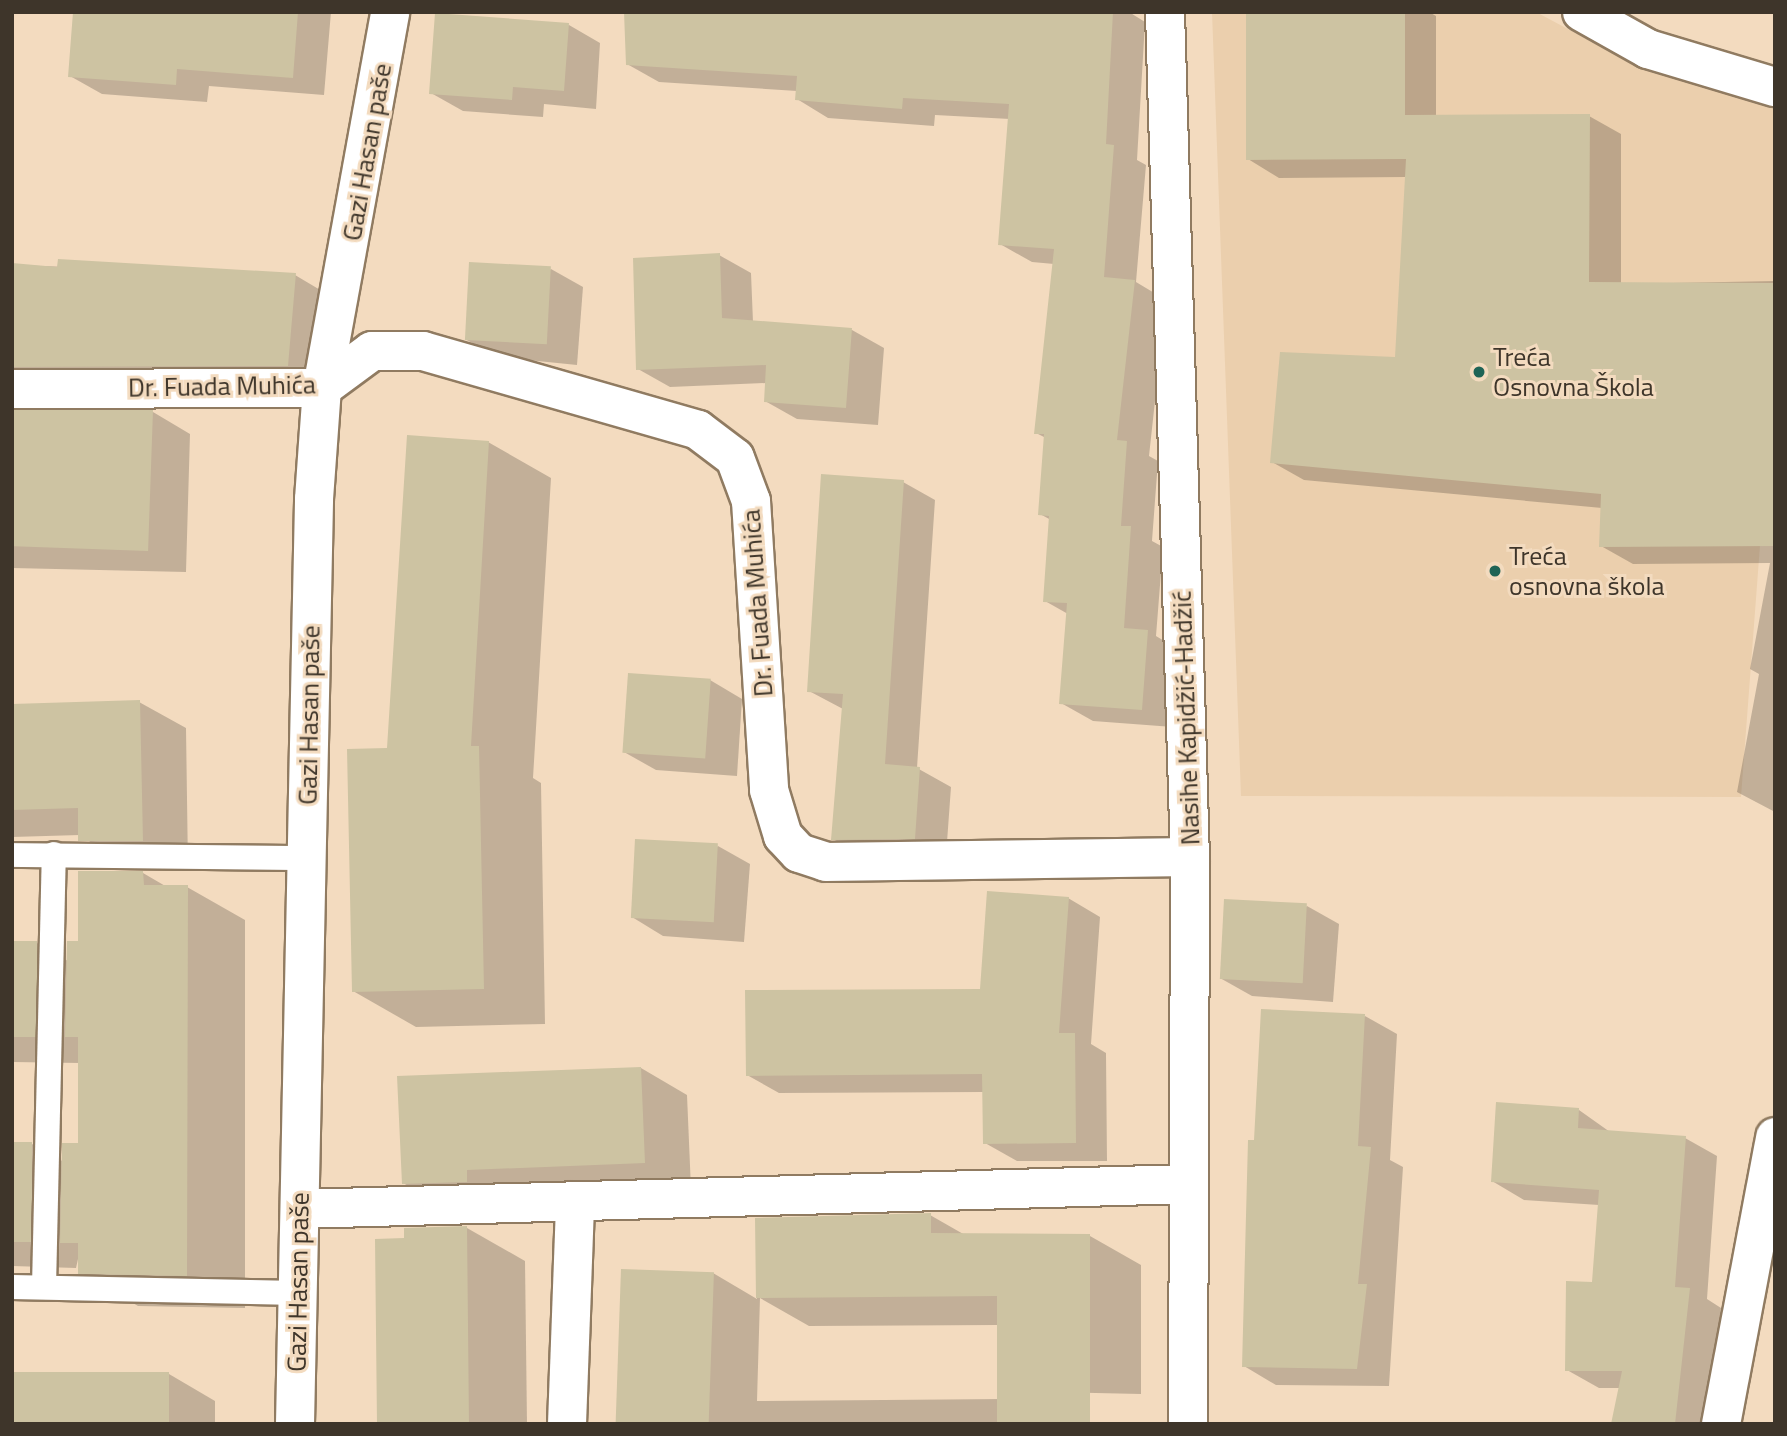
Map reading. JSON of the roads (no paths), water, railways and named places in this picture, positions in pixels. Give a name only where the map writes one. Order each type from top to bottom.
[{"type":"street","name":"Gazi Hasan paše","points":[[295,1424],[306,858],[321,388],[390,12]]},
{"type":"street","name":"Nasihe Kapidžić-Hadžić","points":[[1165,12],[1190,857],[1188,1424]]},
{"type":"street","points":[[1583,12],[1648,49],[1775,87]]},
{"type":"street","name":"Dr. Fuada Muhića","points":[[12,389],[321,388],[372,351],[423,351],[698,430],[735,458],[751,501],[759,563],[769,790],[783,836],[799,853],[826,862],[1190,857]]},
{"type":"street","points":[[1721,1424],[1775,1137]]},
{"type":"street","points":[[299,1209],[1189,1184]]},
{"type":"street","points":[[567,1424],[575,1201]]},
{"type":"lane","points":[[44,1287],[54,854]]},
{"type":"lane","points":[[12,855],[306,858]]},
{"type":"lane","points":[[12,1287],[298,1293]]},
{"type":"place","name":"Treća Osnovna Škola","points":[[1479,372]]},
{"type":"place","name":"Treća osnovna škola","points":[[1495,571]]}]
